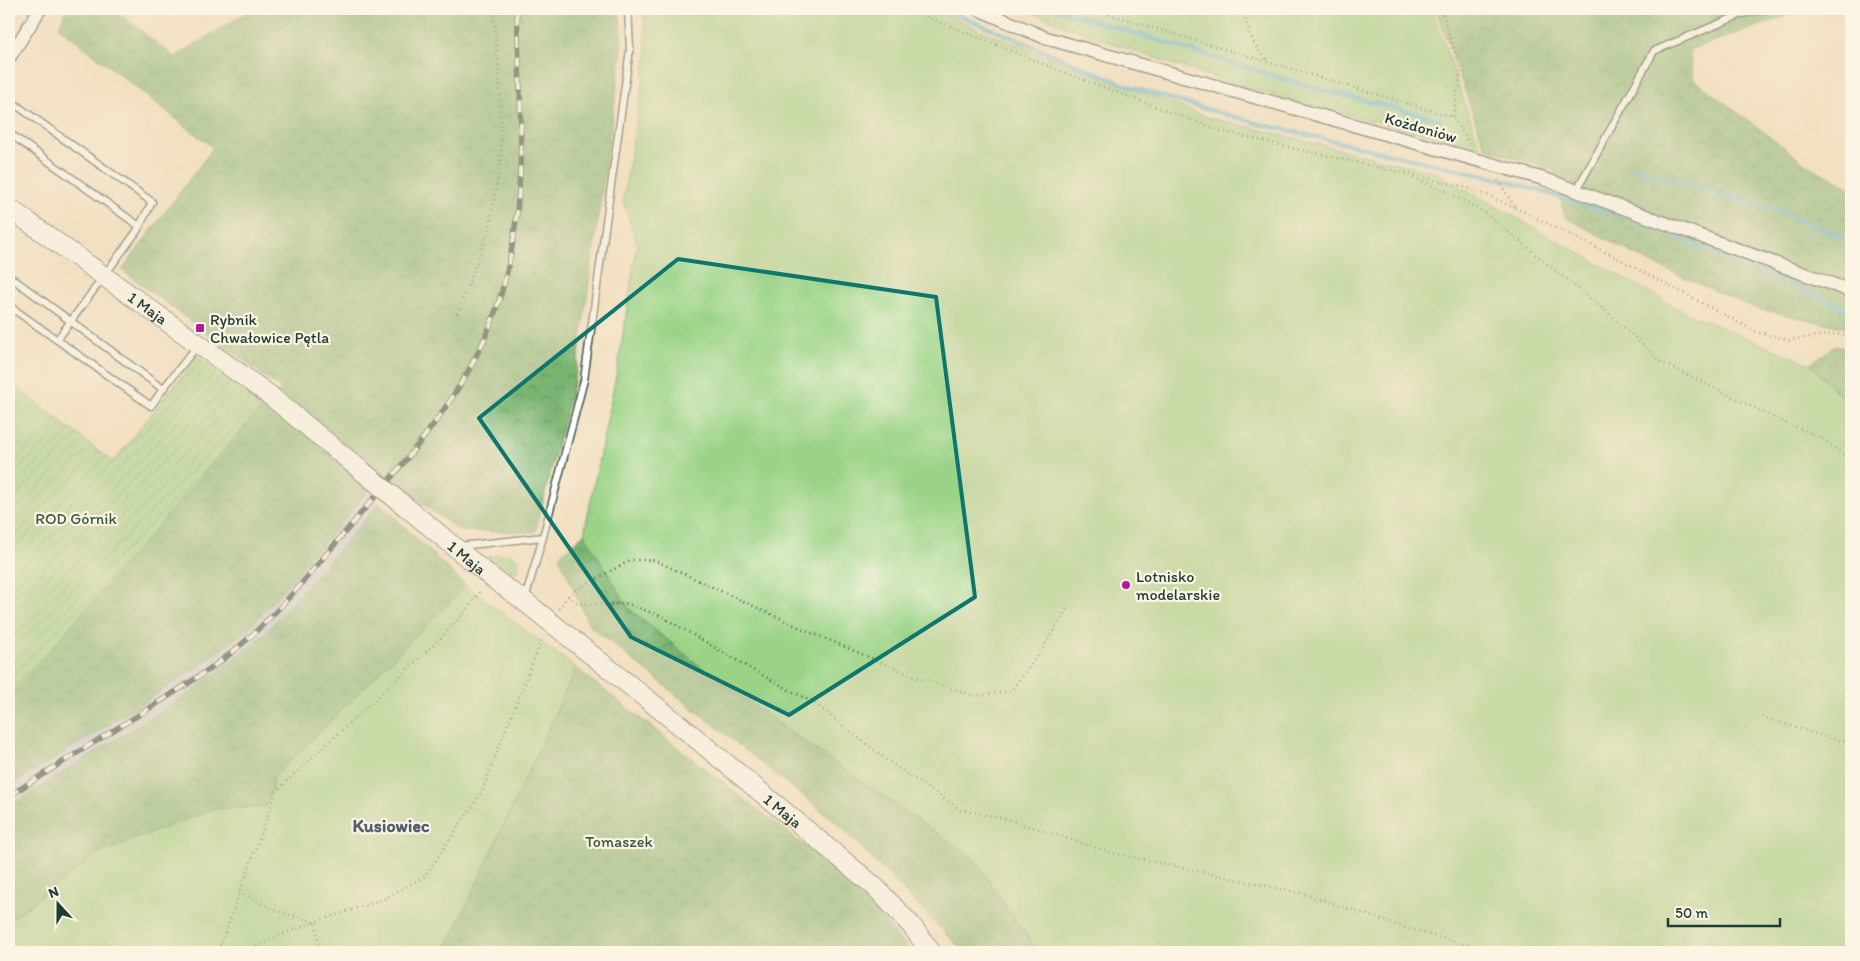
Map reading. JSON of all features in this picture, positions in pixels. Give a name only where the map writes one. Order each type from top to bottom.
[{"type":"main road","name":"1 Maja","points":[[9,208],[268,394],[491,577],[524,601],[687,731],[874,886],[910,925],[930,952]]},
{"type":"street","points":[[9,58],[40,9]]},
{"type":"street","name":"Kożdoniów","points":[[978,9],[1046,38],[1544,179],[1851,290]]},
{"type":"lane","points":[[524,601],[584,380],[630,49],[628,9]]},
{"type":"lane","points":[[1576,190],[1654,51],[1742,14],[1766,9]]},
{"type":"lane","points":[[9,100],[152,202],[139,226],[57,340]]},
{"type":"lane","points":[[9,134],[139,226]]},
{"type":"lane","points":[[9,276],[164,389]]},
{"type":"lane","points":[[9,306],[150,406],[199,344]]},
{"type":"lane","points":[[455,546],[543,536]]},
{"type":"path","points":[[457,314],[490,227],[501,155],[500,85],[493,9]]},
{"type":"path","points":[[908,9],[1068,74],[1218,130],[1461,186],[1487,195],[1617,258],[1757,332],[1789,340],[1825,335],[1841,334],[1851,336]]},
{"type":"path","points":[[1096,9],[1140,24],[1453,117],[1480,161],[1497,178],[1515,208]]},
{"type":"path","points":[[1244,9],[1252,41],[1259,53],[1268,62]]},
{"type":"path","points":[[1441,9],[1461,72],[1453,117]]},
{"type":"path","points":[[1407,175],[1446,191],[1485,213],[1610,314],[1661,362],[1781,421],[1818,436],[1846,456],[1851,464]]},
{"type":"path","points":[[220,946],[246,952],[278,936],[384,899],[425,876],[482,792],[550,622],[568,596],[574,591],[631,560],[654,560],[803,629],[904,672],[975,696],[1011,691],[1042,650],[1067,608]]},
{"type":"path","points":[[218,952],[277,790],[439,640],[465,612],[491,577]]},
{"type":"path","points":[[568,596],[580,604],[607,605],[625,603],[661,616],[758,673],[814,702],[892,764],[961,810],[1003,818],[1113,853],[1305,894],[1400,926],[1490,952]]},
{"type":"path","points":[[1762,717],[1829,738],[1851,742]]},
{"type":"path","points":[[239,892],[280,912],[315,922]]},
{"type":"path","points":[[315,922],[319,942],[325,952]]},
{"type":"highlighted area","points":[[678,259],[936,297],[975,597],[789,715],[631,637],[479,418]]},
{"type":"shaded area","points":[[367,491],[380,503],[263,636],[193,691],[9,807],[9,786],[249,628]]},
{"type":"green space","points":[[66,9],[113,9],[175,57],[252,9],[620,9],[622,50],[576,374],[535,532],[460,531],[381,473],[354,508],[249,628],[200,665],[142,704],[9,786],[9,697],[261,408],[281,389],[122,270],[213,148],[59,27]]},
{"type":"green space","points":[[643,9],[935,9],[987,33],[1207,117],[1437,173],[1686,313],[1810,364],[1851,407],[1851,952],[1038,952],[974,859],[703,669],[629,609],[584,534],[618,366],[637,244],[623,201],[647,55]]},
{"type":"green space","points":[[1023,9],[1432,9],[1480,147],[1240,86],[1131,50]]},
{"type":"green space","points":[[1436,9],[1851,9],[1790,15],[1689,50],[1693,79],[1809,166],[1851,188],[1851,329],[1754,308],[1649,262],[1565,217],[1554,171],[1485,148]]},
{"type":"green space","points":[[1835,346],[1851,349],[1851,407],[1810,364]]},
{"type":"green space","name":"ROD Górnik","points":[[198,356],[261,408],[9,697],[9,381],[113,462]]},
{"type":"green space","points":[[380,503],[466,586],[274,777],[266,807],[213,809],[97,854],[9,921],[9,807],[193,691],[263,636]]},
{"type":"green space","points":[[584,534],[629,609],[703,669],[974,859],[1038,952],[964,952],[839,825],[589,625],[559,556]]},
{"type":"green space","points":[[511,554],[518,560],[519,570],[503,575],[485,560],[488,556]]},
{"type":"green space","points":[[466,586],[576,668],[445,952],[9,952],[9,921],[97,854],[213,809],[266,806],[274,777]]},
{"type":"green space","name":"Tomaszek","points":[[576,668],[843,876],[912,952],[445,952]]},
{"type":"waterway","points":[[944,9],[1128,86],[1260,124],[1504,180],[1639,221],[1851,311]]},
{"type":"waterway","points":[[1056,9],[1303,85],[1441,120]]},
{"type":"waterway","points":[[1633,167],[1784,213],[1851,241]]},
{"type":"railway","points":[[9,796],[197,677],[247,640],[323,559],[399,469],[443,412],[479,350],[494,316],[505,280],[512,246],[517,213],[521,145],[517,9]]},
{"type":"place","name":"Rybnik Chwałowice Pętla","points":[[200,328]]},
{"type":"place","name":"Lotnisko modelarskie","points":[[1126,585]]},
{"type":"district","name":"Kusiowiec","points":[[391,826]]}]
